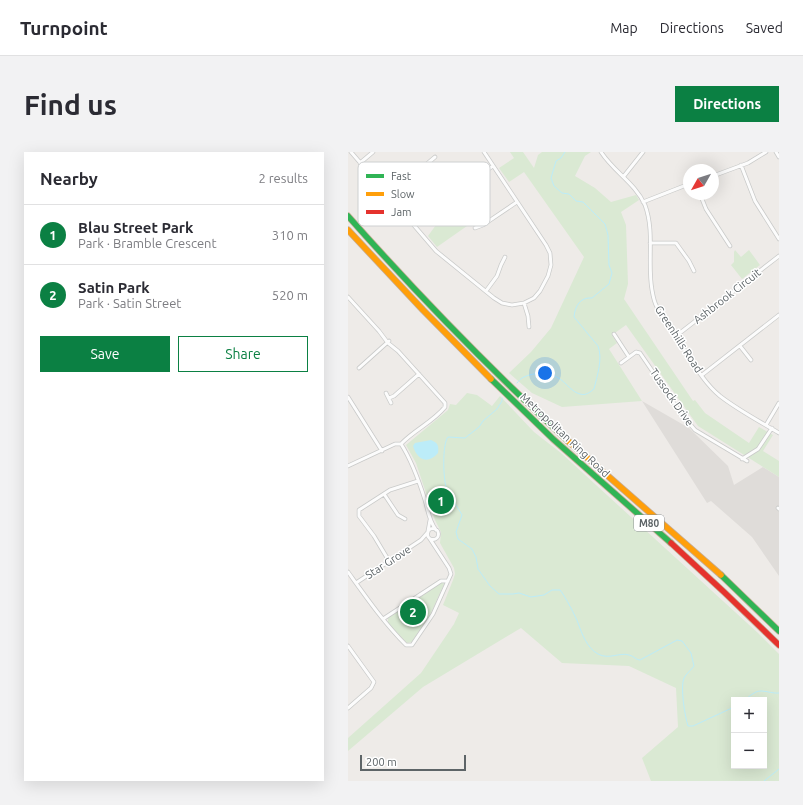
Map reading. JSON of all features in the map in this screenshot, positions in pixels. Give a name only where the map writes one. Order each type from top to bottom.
[{"type":"highway","name":"Metropolitan Ring Road","points":[[348,216],[427,302],[502,378],[599,468],[742,594],[779,631]]},
{"type":"highway","name":"Metropolitan Ring Road","points":[[348,230],[437,325],[516,404],[724,590],[779,645]]},
{"type":"street","points":[[351,152],[359,162]]},
{"type":"street","points":[[361,162],[373,152]]},
{"type":"street","points":[[414,226],[436,251],[502,303],[512,305],[524,303],[534,298],[540,291],[548,276],[551,261],[550,253],[484,152]]},
{"type":"street","name":"Greenhills Road","points":[[601,152],[611,166],[624,176],[637,191],[643,202],[649,222],[650,280],[653,296],[659,311],[702,375],[714,390],[726,400],[779,433]]},
{"type":"street","points":[[624,176],[643,152]]},
{"type":"street","points":[[719,174],[742,165],[766,152]]},
{"type":"street","points":[[776,152],[779,156]]},
{"type":"street","points":[[429,162],[435,157]]},
{"type":"street","points":[[742,165],[755,201],[779,239]]},
{"type":"street","points":[[643,202],[683,186]]},
{"type":"street","points":[[703,200],[709,214],[730,246]]},
{"type":"street","points":[[490,220],[517,202]]},
{"type":"street","points":[[474,228],[480,226]]},
{"type":"street","points":[[650,243],[676,243],[689,261],[694,271]]},
{"type":"street","name":"Ashbrook Circuit","points":[[676,336],[779,256]]},
{"type":"street","points":[[486,291],[497,276],[505,257]]},
{"type":"street","points":[[348,297],[445,403],[445,407],[426,425],[401,444],[397,444],[348,466]]},
{"type":"street","points":[[524,303],[528,316],[529,327]]},
{"type":"street","points":[[702,375],[779,315]]},
{"type":"street","points":[[614,334],[629,357],[621,363]]},
{"type":"street","points":[[360,368],[388,342]]},
{"type":"street","points":[[740,346],[751,360]]},
{"type":"street","name":"Tussock Drive","points":[[629,357],[636,352],[640,353],[683,416],[695,430],[747,461]]},
{"type":"street","points":[[389,398],[394,396],[419,374]]},
{"type":"street","points":[[386,393],[391,404]]},
{"type":"street","points":[[348,397],[382,451]]},
{"type":"street","points":[[766,425],[779,403]]},
{"type":"street","points":[[742,459],[758,449],[772,428]]},
{"type":"street","points":[[401,444],[410,461],[430,518],[438,533],[436,547]]},
{"type":"street","points":[[389,561],[358,514],[359,510],[390,490],[418,481]]},
{"type":"street","points":[[384,494],[398,515],[405,519]]},
{"type":"street","points":[[348,572],[383,619],[404,643],[408,646],[414,643],[430,618],[451,574],[436,547],[428,537],[430,518]]},
{"type":"street","points":[[428,532],[432,529],[436,530]]},
{"type":"street","name":"Star Grove","points":[[356,583],[421,540],[428,532]]},
{"type":"street","points":[[430,539],[434,540],[437,538]]},
{"type":"street","name":"Star Grove","points":[[421,540],[430,539]]},
{"type":"street","points":[[383,619],[440,581],[448,582]]},
{"type":"street","points":[[348,708],[371,688],[374,682],[349,649]]},
{"type":"shaded area","points":[[642,401],[689,428],[728,466],[734,485],[763,467],[779,477],[779,576],[752,537],[711,501],[707,503]]},
{"type":"green space","points":[[510,152],[523,152],[534,168],[538,155],[542,152],[591,152],[585,156],[575,176],[595,188],[611,202],[636,195],[639,200],[621,212],[626,225],[628,284],[624,299],[693,401],[695,400],[705,413],[749,443],[759,427],[773,435],[763,451],[779,461],[779,477],[698,426],[626,325],[612,335],[617,343],[609,349],[642,401],[562,407],[532,393],[509,373],[531,352],[551,328],[584,257],[524,172],[509,182],[499,168],[514,158]]},
{"type":"green space","points":[[435,226],[467,226],[437,247],[428,236]]},
{"type":"green space","points":[[735,250],[741,257],[749,250],[760,265],[742,279],[731,265],[734,262]]},
{"type":"green space","points":[[467,393],[477,395],[492,406],[500,396],[534,432],[561,453],[758,633],[779,654],[779,781],[651,781],[642,758],[678,727],[676,688],[629,666],[562,663],[521,628],[423,687],[348,751],[348,738],[421,673],[454,624],[459,613],[443,605],[455,574],[454,568],[440,543],[441,532],[435,520],[416,463],[406,445],[448,410],[450,404],[456,405]]},
{"type":"green space","points":[[444,582],[444,584],[431,613],[412,642],[407,643],[388,623],[388,617]]},
{"type":"water","points":[[431,440],[438,445],[438,453],[434,457],[427,460],[420,458],[413,446],[415,443]]},
{"type":"waterway","points":[[517,383],[528,375],[547,374],[560,379],[574,392],[584,394],[594,389],[598,373],[600,362],[598,346],[574,317],[577,306],[581,301],[592,298],[609,284],[612,273],[609,265],[608,235],[605,224],[583,202],[576,201],[569,194],[562,193],[554,186],[551,178],[556,161],[561,158],[565,152]]},
{"type":"waterway","points":[[502,398],[502,401],[497,409],[483,421],[479,427],[465,438],[448,437],[444,454],[447,490],[462,515],[456,532],[458,539],[472,549],[476,557],[478,569],[490,586],[499,594],[519,593],[531,597],[544,595],[552,590],[560,590],[573,612],[588,644],[594,651],[602,656],[626,654],[640,660],[677,640],[682,641],[691,653],[694,666],[685,676],[683,682],[683,702],[688,726],[693,726],[731,708]]},
{"type":"waterway","points":[[749,697],[758,691],[779,693]]},
{"type":"waterway","points":[[764,781],[779,769]]},
{"type":"traffic: fast","points":[[348,216],[455,332],[568,441]]},
{"type":"traffic: fast","points":[[491,379],[553,439],[671,543]]},
{"type":"traffic: fast","points":[[721,575],[779,631]]},
{"type":"traffic: slow","points":[[348,230],[423,310],[491,379]]},
{"type":"traffic: slow","points":[[568,441],[721,575]]},
{"type":"traffic: jam","points":[[671,543],[779,645]]},
{"type":"place","name":"Blau Street Park","points":[[441,501]]},
{"type":"place","name":"Satin Park","points":[[413,612]]}]
